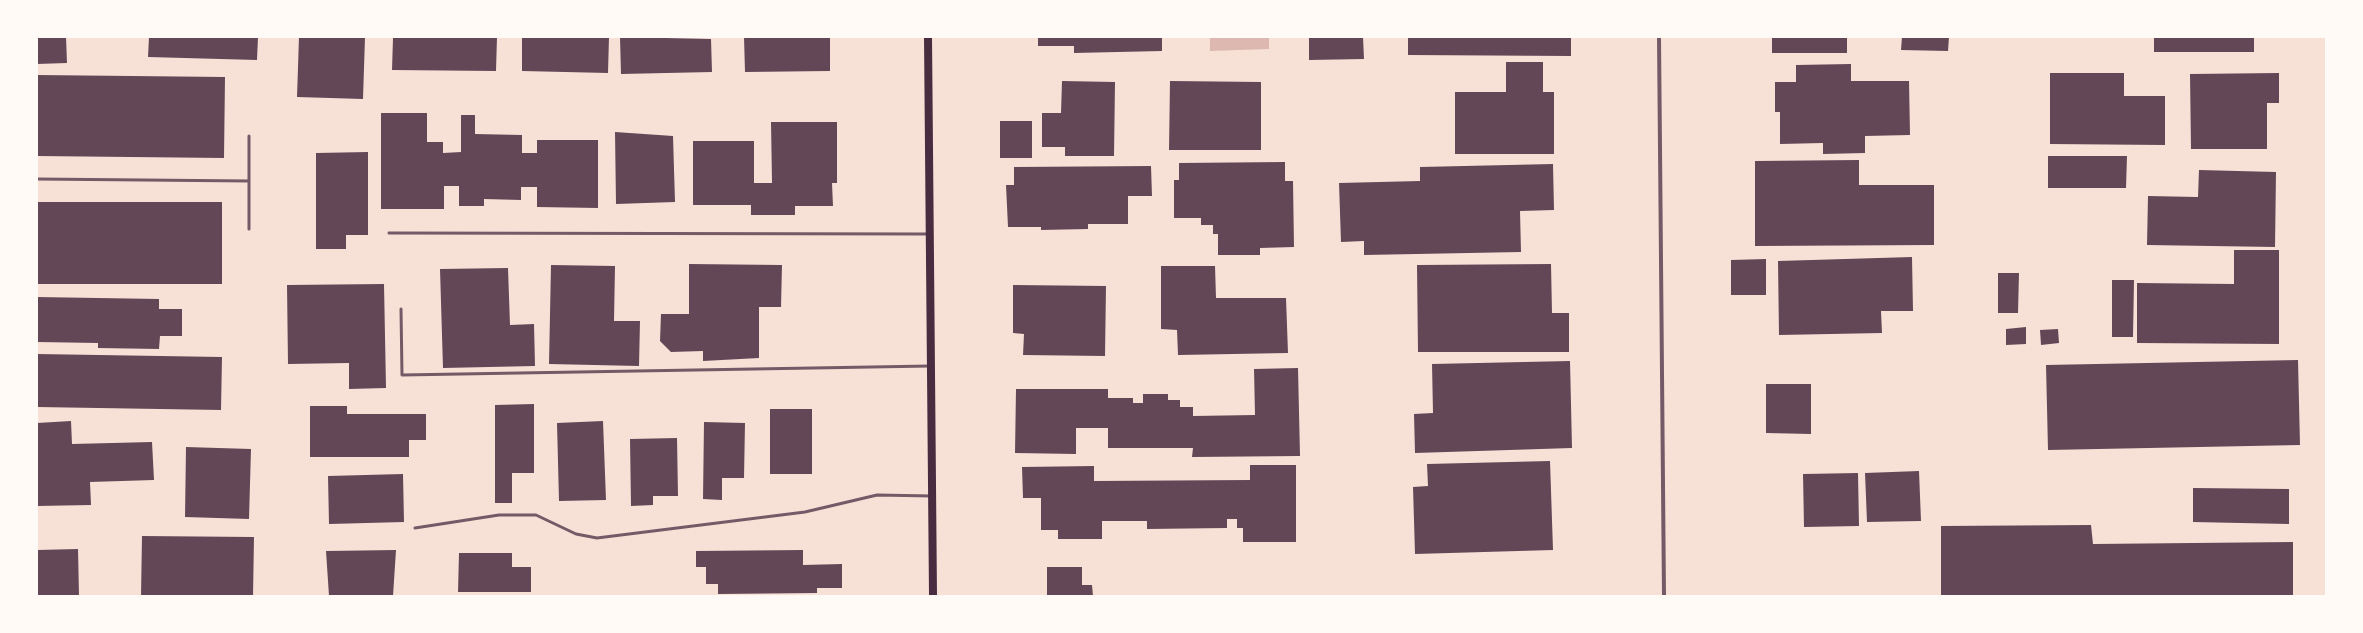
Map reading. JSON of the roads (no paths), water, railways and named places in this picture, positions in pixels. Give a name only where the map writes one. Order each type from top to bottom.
[{"type":"main road","points":[[928,37],[933,596]]},
{"type":"street","points":[[1659,37],[1664,596]]},
{"type":"lane","points":[[249,136],[249,229]]},
{"type":"lane","points":[[37,179],[249,181]]},
{"type":"lane","points":[[389,232],[930,234]]},
{"type":"lane","points":[[401,309],[402,375],[931,366]]},
{"type":"lane","points":[[415,528],[499,515],[536,515],[576,534],[597,538],[805,512],[877,495],[932,496]]}]
